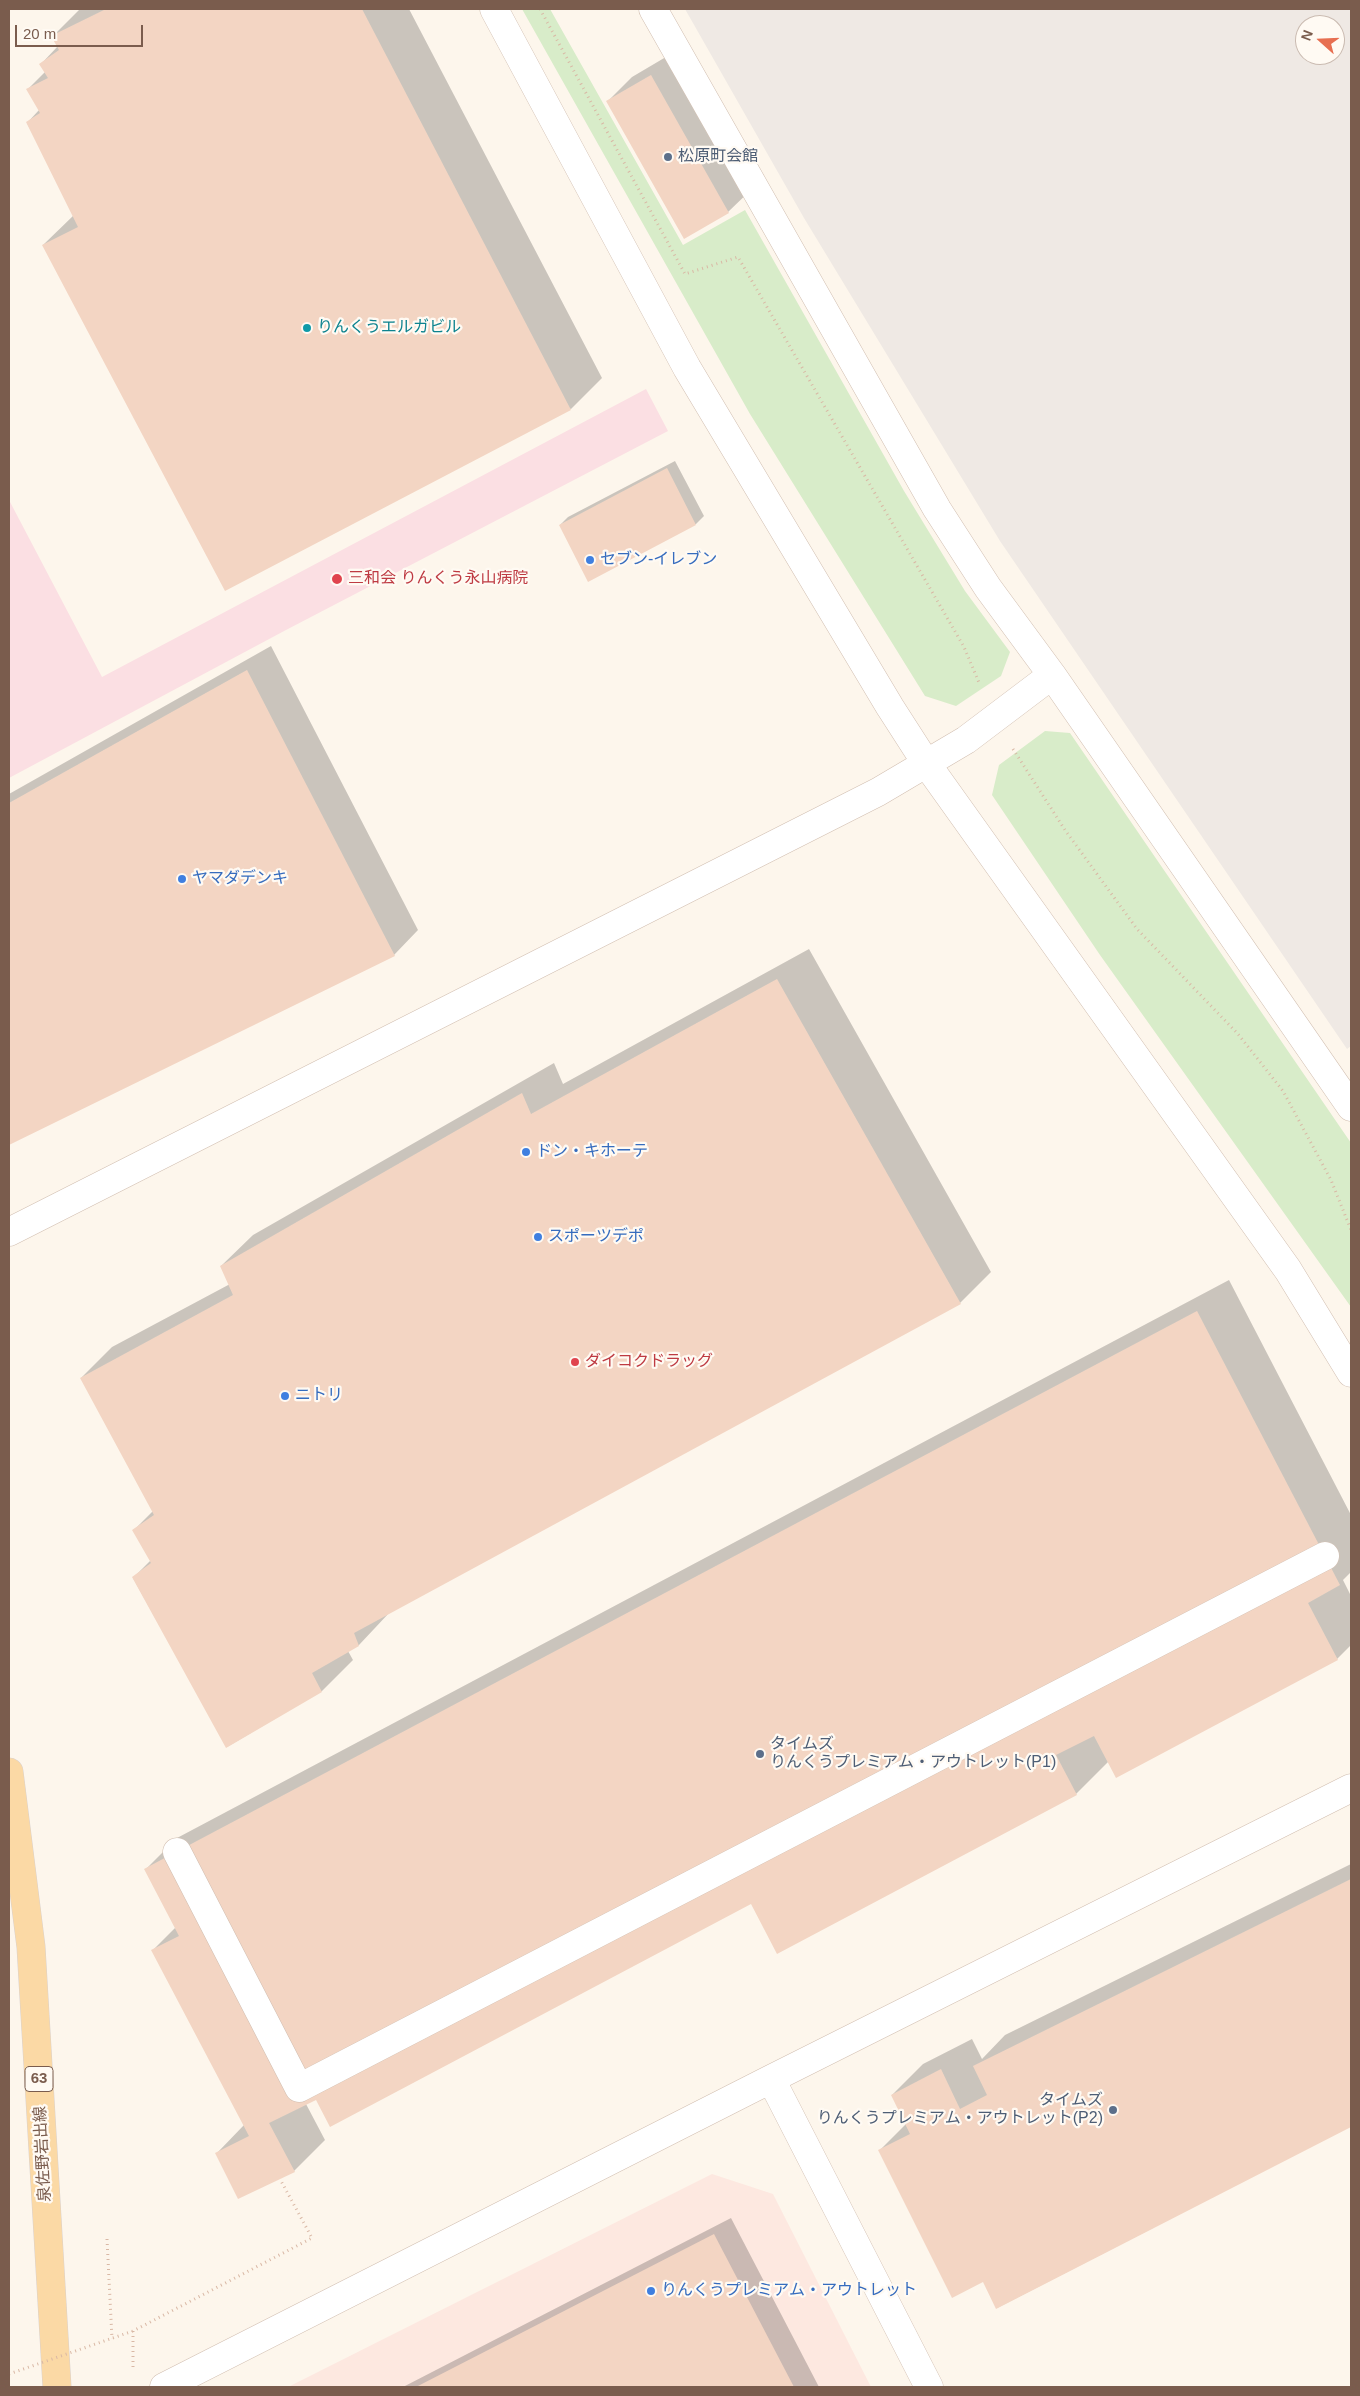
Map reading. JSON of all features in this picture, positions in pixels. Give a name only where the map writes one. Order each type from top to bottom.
[{"type":"main road","name":"泉佐野岩出線","points":[[9,1772],[31,1947],[57,2387]]},
{"type":"street","points":[[494,9],[686,368],[926,763],[1288,1270],[1351,1373]]},
{"type":"street","points":[[653,9],[937,508],[988,588],[1052,675],[1351,1107]]},
{"type":"street","points":[[9,1232],[878,792],[966,740],[1052,675]]},
{"type":"street","points":[[177,1852],[299,2088],[1325,1556]]},
{"type":"street","points":[[164,2387],[771,2079],[1351,1788]]},
{"type":"street","points":[[771,2079],[929,2387]]},
{"type":"path","points":[[540,9],[685,274],[738,257],[964,647],[982,690]]},
{"type":"path","points":[[1011,746],[1065,830],[1137,929],[1238,1034],[1283,1091],[1332,1180],[1351,1230]]},
{"type":"path","points":[[9,2374],[133,2331],[312,2238],[280,2179]]},
{"type":"path","points":[[108,2239],[112,2339]]},
{"type":"path","points":[[133,2331],[133,2368]]},
{"type":"shaded area","points":[[685,9],[1351,9],[1351,1046],[1347,1049],[1000,541],[804,218]]},
{"type":"shaded area","name":"三和会 りんくう永山病院","points":[[646,389],[668,431],[286,630],[9,778],[9,500],[102,677]]},
{"type":"shaded area","name":"りんくうプレミアム・アウトレット","points":[[712,2174],[773,2194],[871,2387],[288,2387]]},
{"type":"green space","points":[[522,9],[550,9],[683,245],[745,210],[904,491],[965,591],[1010,652],[1001,676],[956,706],[925,696],[750,414]]},
{"type":"green space","points":[[1045,731],[1070,733],[1351,1143],[1351,1307],[1100,955],[992,795],[999,765]]},
{"type":"building","name":"りんくうエルガビル","points":[[106,9],[362,9],[571,410],[225,591],[42,245],[78,227],[26,122],[40,113],[26,89],[48,78],[39,64],[59,50],[51,36]]},
{"type":"building","name":"松原町会館","points":[[651,75],[729,213],[684,239],[606,101]]},
{"type":"building","points":[[667,468],[696,525],[588,582],[559,525]]},
{"type":"building","name":"ヤマダデンキ","points":[[247,670],[395,956],[9,1145],[9,803]]},
{"type":"building","points":[[777,979],[961,1304],[354,1633],[359,1646],[312,1673],[322,1692],[226,1748],[132,1577],[151,1563],[132,1530],[154,1515],[80,1378],[233,1295],[220,1266],[522,1093],[531,1114]]},
{"type":"building","name":"タイムズ りんくうプレミアム・アウトレット(P1)","points":[[1197,1311],[1340,1585],[1308,1603],[1338,1660],[1116,1778],[1094,1736],[1056,1755],[1077,1795],[777,1954],[751,1904],[330,2127],[316,2100],[269,2123],[295,2172],[238,2199],[215,2153],[249,2136],[151,1950],[179,1936],[144,1869]]},
{"type":"building","name":"タイムズ りんくうプレミアム・アウトレット(P2)","points":[[1351,1879],[1351,2127],[996,2309],[983,2282],[952,2298],[878,2150],[910,2134],[891,2095],[941,2069],[960,2109],[987,2095],[973,2066]]},
{"type":"building","points":[[714,2234],[794,2387],[416,2387]]},
{"type":"place","name":"松原町会館","points":[[668,157]]},
{"type":"place","name":"りんくうエルガビル","points":[[307,328]]},
{"type":"place","name":"セブン-イレブン","points":[[590,560]]},
{"type":"place","name":"三和会 りんくう永山病院","points":[[337,579]]},
{"type":"place","name":"ヤマダデンキ","points":[[182,879]]},
{"type":"place","name":"ドン・キホーテ","points":[[526,1152]]},
{"type":"place","name":"スポーツデポ","points":[[538,1237]]},
{"type":"place","name":"ダイコクドラッグ","points":[[575,1362]]},
{"type":"place","name":"ニトリ","points":[[285,1396]]},
{"type":"place","name":"タイムズ りんくうプレミアム・アウトレット(P1)","points":[[760,1754]]},
{"type":"place","name":"タイムズ りんくうプレミアム・アウトレット(P2)","points":[[1113,2110]]},
{"type":"place","name":"りんくうプレミアム・アウトレット","points":[[651,2291]]}]
